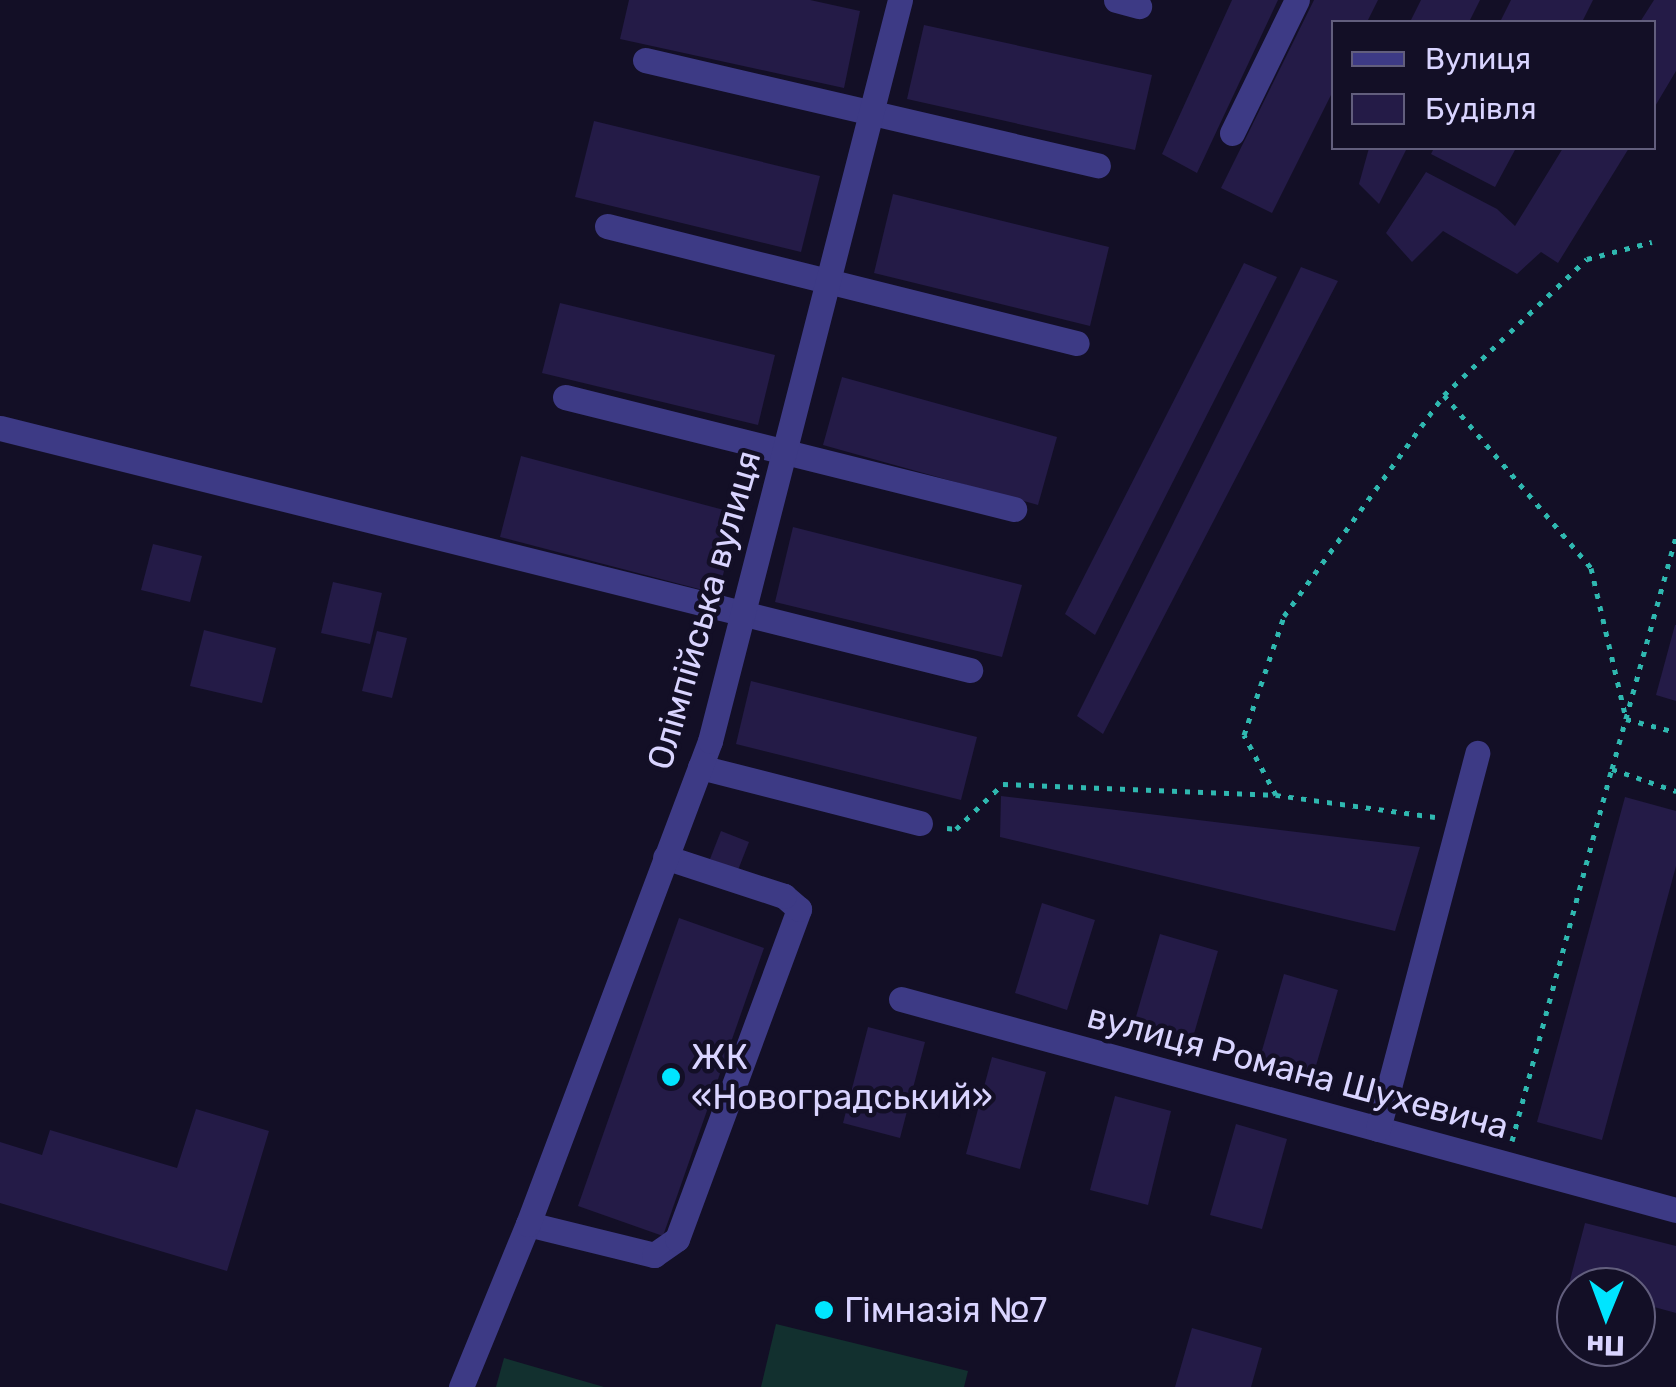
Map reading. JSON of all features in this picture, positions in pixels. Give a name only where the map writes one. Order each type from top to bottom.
[{"type":"street","name":"Олімпійська вулиця","points":[[461,1387],[528,1224],[700,767],[744,612],[900,0]]},
{"type":"street","points":[[1232,133],[1297,0]]},
{"type":"street","points":[[645,60],[1098,165]]},
{"type":"street","points":[[607,226],[1077,343]]},
{"type":"street","points":[[566,397],[1014,509]]},
{"type":"street","points":[[0,428],[970,670]]},
{"type":"street","points":[[1378,1129],[1477,753]]},
{"type":"street","points":[[700,767],[920,823]]},
{"type":"street","points":[[528,1224],[654,1254],[677,1239],[799,908],[784,896],[664,856]]},
{"type":"street","name":"вулиця Романа Шухевича","points":[[901,999],[1676,1210]]},
{"type":"path","points":[[1276,795],[1244,735],[1284,616],[1444,395],[1587,259],[1652,242]]},
{"type":"path","points":[[1444,395],[1592,568],[1626,719]]},
{"type":"path","points":[[1506,1164],[1676,536]]},
{"type":"path","points":[[1626,719],[1676,732]]},
{"type":"path","points":[[1612,770],[1676,791]]},
{"type":"path","points":[[920,823],[956,830],[1003,784],[1276,795],[1460,820]]},
{"type":"green space","points":[[776,1324],[968,1371],[964,1387],[761,1387]]},
{"type":"green space","points":[[504,1358],[604,1387],[496,1387]]},
{"type":"building","points":[[629,0],[810,0],[860,11],[844,88],[620,39]]},
{"type":"building","points":[[1232,0],[1278,0],[1197,173],[1162,154]]},
{"type":"building","points":[[1314,0],[1378,0],[1368,20],[1331,20],[1331,95],[1272,213],[1221,188]]},
{"type":"building","points":[[1421,0],[1480,0],[1470,20],[1411,20]]},
{"type":"building","points":[[1511,0],[1593,0],[1583,20],[1501,20]]},
{"type":"building","points":[[1654,0],[1676,0],[1676,71],[1656,105],[1656,20],[1641,20]]},
{"type":"building","points":[[924,25],[1152,75],[1135,150],[907,99]]},
{"type":"building","points":[[594,121],[820,176],[801,252],[575,197]]},
{"type":"building","points":[[1368,150],[1406,150],[1379,204],[1359,184]]},
{"type":"building","points":[[1433,150],[1515,150],[1495,187],[1431,154]]},
{"type":"building","points":[[1562,150],[1628,150],[1558,263],[1541,252],[1517,274],[1443,231],[1412,262],[1386,233],[1426,172],[1497,209],[1515,226]]},
{"type":"building","points":[[893,194],[1109,247],[1090,326],[874,273]]},
{"type":"building","points":[[1244,263],[1277,277],[1095,635],[1065,614]]},
{"type":"building","points":[[1301,267],[1338,281],[1103,734],[1077,716]]},
{"type":"building","points":[[560,303],[775,355],[758,425],[542,373]]},
{"type":"building","points":[[842,377],[1057,437],[1038,505],[823,445]]},
{"type":"building","points":[[521,456],[739,514],[718,594],[500,537]]},
{"type":"building","points":[[793,527],[1022,585],[1002,657],[775,602]]},
{"type":"building","points":[[153,544],[202,556],[190,602],[141,590]]},
{"type":"building","points":[[333,582],[382,593],[370,644],[321,633]]},
{"type":"building","points":[[1676,625],[1676,701],[1656,695]]},
{"type":"building","points":[[204,630],[276,648],[262,703],[190,686]]},
{"type":"building","points":[[377,631],[407,638],[392,698],[362,691]]},
{"type":"building","points":[[751,681],[977,737],[961,800],[736,744]]},
{"type":"building","points":[[1001,796],[1420,847],[1395,931],[1000,837]]},
{"type":"building","points":[[1625,797],[1676,811],[1676,866],[1602,1140],[1537,1122]]},
{"type":"building","points":[[721,831],[749,842],[738,870],[710,859]]},
{"type":"building","points":[[1042,903],[1095,920],[1067,1010],[1015,993]]},
{"type":"building","name":"ЖК «Новоградський»","points":[[679,918],[764,948],[663,1236],[578,1206]]},
{"type":"building","points":[[1160,934],[1218,951],[1191,1044],[1133,1027]]},
{"type":"building","points":[[1284,974],[1338,990],[1313,1076],[1259,1061]]},
{"type":"building","points":[[868,1027],[925,1042],[900,1138],[843,1123]]},
{"type":"building","points":[[992,1057],[1046,1072],[1020,1169],[966,1154]]},
{"type":"building","points":[[1115,1096],[1171,1111],[1148,1205],[1090,1190]]},
{"type":"building","points":[[196,1109],[269,1131],[227,1271],[0,1203],[0,1142],[42,1155],[50,1130],[177,1168]]},
{"type":"building","points":[[1236,1124],[1287,1139],[1262,1229],[1210,1215]]},
{"type":"building","points":[[1585,1223],[1676,1246],[1676,1313],[1656,1308],[1656,1267],[1573,1267]]},
{"type":"building","points":[[1192,1328],[1262,1348],[1251,1387],[1175,1387]]},
{"type":"place","name":"ЖК «Новоградський»","points":[[671,1077]]},
{"type":"place","name":"Гімназія №7","points":[[824,1310]]}]
